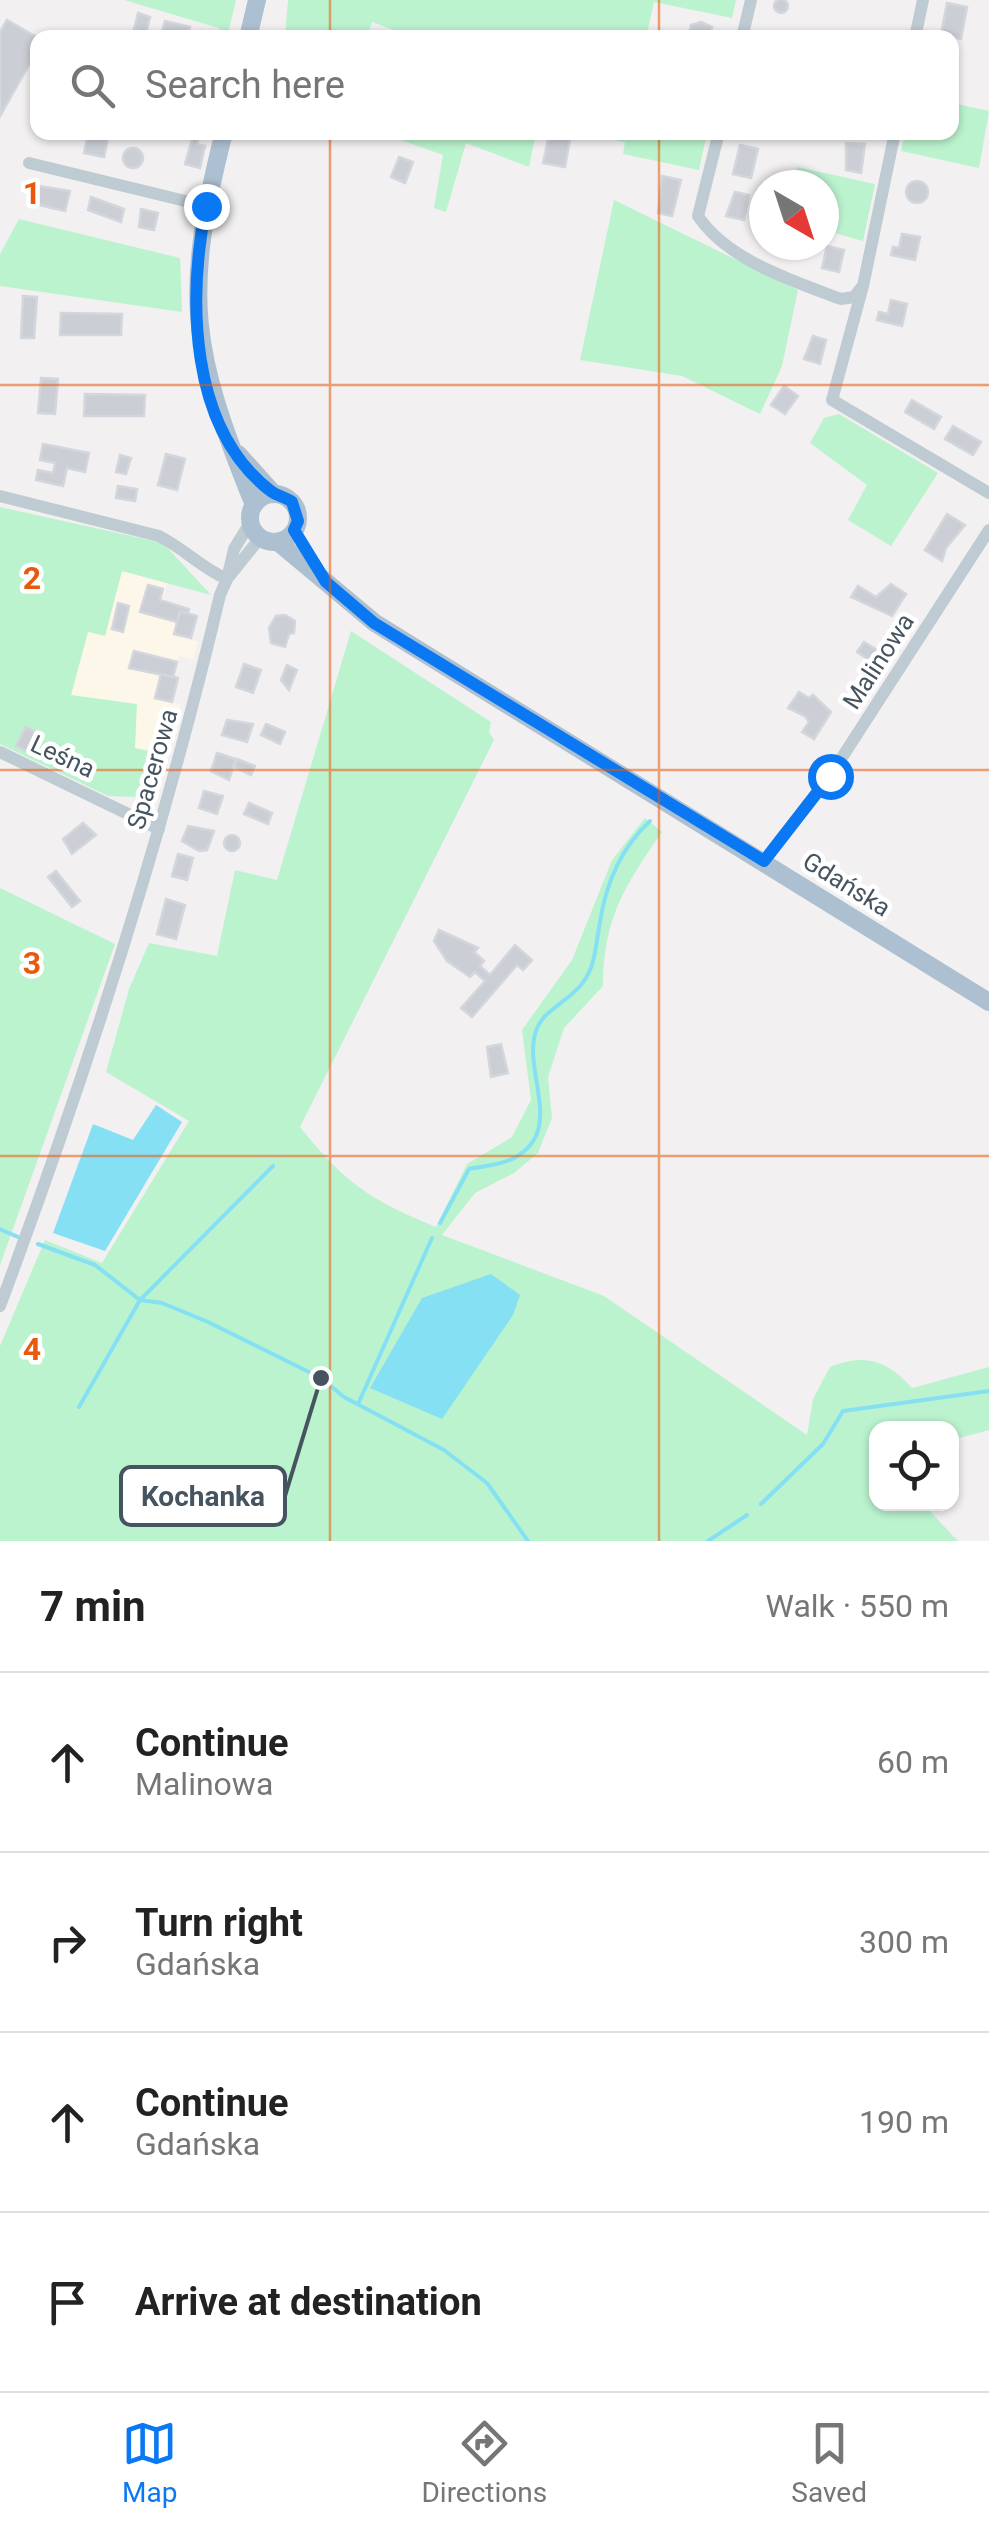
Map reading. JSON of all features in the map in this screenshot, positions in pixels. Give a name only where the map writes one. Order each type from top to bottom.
[{"type":"main road","points":[[250,30],[257,0]]},
{"type":"main road","points":[[222,140],[196,270],[198,331],[210,392],[261,527]]},
{"type":"main road","points":[[234,450],[274,494],[261,527]]},
{"type":"main road","name":"Gdańska","points":[[274,494],[292,502],[298,521],[294,530],[326,582]]},
{"type":"main road","points":[[261,527],[294,530]]},
{"type":"main road","name":"Gdańska","points":[[261,527],[374,623],[989,1002]]},
{"type":"street","points":[[744,30],[751,0]]},
{"type":"street","points":[[917,30],[923,0]]},
{"type":"street","points":[[716,140],[698,216],[708,231],[754,262],[841,300],[854,297],[863,286]]},
{"type":"street","points":[[893,140],[863,286],[832,400],[989,493]]},
{"type":"street","points":[[29,163],[206,206]]},
{"type":"street","points":[[0,496],[160,536],[180,546],[206,573],[226,580]]},
{"type":"street","name":"Spacerowa","points":[[0,1306],[60,1144],[116,969],[159,829],[234,550],[261,527]]},
{"type":"street","name":"Malinowa","points":[[764,861],[830,776],[989,530]]},
{"type":"street","name":"Leśna","points":[[0,752],[159,829]]},
{"type":"shaded area","points":[[122,571],[167,583],[163,599],[190,608],[188,613],[180,612],[173,634],[198,642],[193,660],[179,656],[173,677],[161,674],[154,697],[181,705],[168,755],[135,748],[71,696],[88,631],[105,635]]},
{"type":"green space","points":[[124,0],[236,0],[229,30]]},
{"type":"green space","points":[[288,0],[736,0],[732,18],[654,2],[648,30],[394,30],[372,22],[369,30],[286,30]]},
{"type":"green space","points":[[959,105],[989,111],[979,168],[901,151],[903,140],[959,140]]},
{"type":"green space","points":[[401,140],[534,140],[529,167],[466,143],[446,212],[434,208],[443,155]]},
{"type":"green space","points":[[614,140],[705,140],[699,170],[623,154],[625,142]]},
{"type":"green space","points":[[839,176],[875,184],[863,241],[839,234]]},
{"type":"green space","points":[[614,200],[798,290],[782,366],[760,414],[682,376],[580,360]]},
{"type":"green space","points":[[19,219],[180,258],[182,312],[0,286],[0,254]]},
{"type":"green space","points":[[839,414],[938,473],[891,546],[848,520],[867,485],[810,443],[824,418]]},
{"type":"green space","points":[[0,507],[163,543],[211,595],[122,571],[105,636],[88,632],[71,695],[137,704],[135,748],[158,753],[137,797],[108,796],[0,744]]},
{"type":"green space","points":[[351,631],[491,722],[489,732],[494,740],[300,1127],[360,1188],[436,1227],[467,1164],[512,1137],[531,1100],[522,1030],[572,960],[612,860],[645,818],[662,832],[637,869],[612,922],[603,986],[564,1028],[548,1077],[552,1118],[538,1153],[514,1173],[475,1193],[442,1235],[604,1296],[807,1435],[813,1399],[830,1367],[854,1360],[875,1362],[894,1371],[912,1388],[989,1367],[989,1430],[959,1438],[959,1421],[869,1421],[869,1511],[930,1511],[958,1541],[0,1541],[0,1346],[45,1240],[102,1263],[189,1121],[106,1072],[129,989],[149,943],[217,956],[235,870],[277,880]]},
{"type":"green space","points":[[0,888],[115,944],[0,1265]]},
{"type":"water","points":[[156,1105],[182,1122],[105,1251],[53,1233],[93,1124],[133,1140]]},
{"type":"water","points":[[491,1274],[520,1295],[513,1315],[442,1419],[370,1388],[422,1298]]},
{"type":"building","points":[[781,-1],[788,6],[781,13],[774,6]]},
{"type":"building","points":[[947,3],[967,7],[961,39],[959,30],[942,30]]},
{"type":"building","points":[[138,13],[150,17],[147,30],[134,29]]},
{"type":"building","points":[[7,20],[30,33],[30,63],[0,116],[0,32]]},
{"type":"building","points":[[165,21],[190,27],[189,30],[162,30]]},
{"type":"building","points":[[701,22],[712,27],[690,30],[691,25]]},
{"type":"building","points":[[87,140],[108,140],[104,157],[84,153]]},
{"type":"building","points":[[192,140],[198,140],[197,144],[205,146],[200,168],[185,164]]},
{"type":"building","points":[[548,140],[570,140],[565,167],[543,163]]},
{"type":"building","points":[[846,143],[865,144],[861,173],[846,170]]},
{"type":"building","points":[[740,145],[758,149],[749,178],[733,174]]},
{"type":"building","points":[[133,148],[143,158],[133,168],[123,158]]},
{"type":"building","points":[[399,157],[413,162],[405,183],[391,177]]},
{"type":"building","points":[[662,176],[681,180],[672,216],[658,213]]},
{"type":"building","points":[[917,181],[925,184],[925,200],[917,203],[909,200],[906,192],[909,184]]},
{"type":"building","points":[[39,186],[70,191],[65,211],[35,204]]},
{"type":"building","points":[[735,192],[749,195],[744,220],[726,216]]},
{"type":"building","points":[[91,197],[124,209],[121,222],[88,210]]},
{"type":"building","points":[[141,209],[158,213],[154,230],[139,227]]},
{"type":"building","points":[[902,234],[920,237],[915,260],[891,255],[893,247],[899,248]]},
{"type":"building","points":[[839,249],[844,250],[839,272],[822,268],[824,260],[839,260]]},
{"type":"building","points":[[23,296],[37,297],[34,338],[21,338]]},
{"type":"building","points":[[891,300],[907,304],[902,326],[877,320],[879,312],[888,314]]},
{"type":"building","points":[[61,313],[122,314],[121,335],[60,335]]},
{"type":"building","points":[[813,336],[826,340],[820,364],[804,359]]},
{"type":"building","points":[[41,378],[58,379],[55,414],[38,413]]},
{"type":"building","points":[[784,386],[798,396],[785,414],[771,405]]},
{"type":"building","points":[[85,394],[145,395],[144,416],[84,416]]},
{"type":"building","points":[[912,400],[941,417],[934,429],[905,412]]},
{"type":"building","points":[[953,426],[981,442],[973,455],[945,439]]},
{"type":"building","points":[[43,444],[89,453],[85,472],[67,468],[63,486],[36,480],[38,470],[53,473],[55,463],[40,460]]},
{"type":"building","points":[[166,454],[185,459],[177,490],[158,485]]},
{"type":"building","points":[[120,455],[131,458],[126,474],[116,472]]},
{"type":"building","points":[[118,486],[137,489],[135,501],[116,498]]},
{"type":"building","points":[[947,514],[965,525],[946,548],[942,561],[925,550]]},
{"type":"building","points":[[891,584],[906,594],[892,616],[851,597],[858,586],[876,597]]},
{"type":"building","points":[[148,585],[163,589],[160,600],[189,609],[188,613],[180,611],[177,622],[140,612]]},
{"type":"building","points":[[118,603],[129,606],[123,632],[112,629]]},
{"type":"building","points":[[180,611],[197,616],[191,638],[174,634]]},
{"type":"building","points":[[285,615],[295,621],[294,633],[289,634],[285,647],[271,643],[269,628],[276,616]]},
{"type":"building","points":[[864,642],[882,653],[875,664],[857,652]]},
{"type":"building","points":[[134,651],[177,662],[173,677],[129,668]]},
{"type":"building","points":[[244,664],[261,670],[253,693],[236,687]]},
{"type":"building","points":[[287,665],[297,670],[289,690],[281,680]]},
{"type":"building","points":[[161,674],[178,678],[172,702],[155,698]]},
{"type":"building","points":[[799,692],[809,698],[813,695],[831,712],[814,739],[802,732],[809,722],[805,716],[788,708]]},
{"type":"building","points":[[227,720],[253,724],[247,742],[222,735]]},
{"type":"building","points":[[266,724],[285,732],[280,744],[261,735]]},
{"type":"building","points":[[26,727],[41,735],[32,754],[16,746]]},
{"type":"building","points":[[217,753],[236,759],[229,780],[211,771]]},
{"type":"building","points":[[237,759],[255,766],[251,775],[234,767]]},
{"type":"building","points":[[204,791],[223,796],[217,814],[199,808]]},
{"type":"building","points":[[249,803],[272,813],[268,824],[244,814]]},
{"type":"building","points":[[83,823],[96,835],[72,854],[63,839]]},
{"type":"building","points":[[188,826],[214,831],[207,850],[199,851],[182,841]]},
{"type":"building","points":[[232,835],[240,843],[232,851],[224,843]]},
{"type":"building","points":[[178,854],[193,858],[187,880],[172,876]]},
{"type":"building","points":[[56,871],[80,901],[72,907],[48,877]]},
{"type":"building","points":[[166,899],[185,905],[176,939],[157,934]]},
{"type":"building","points":[[439,930],[478,948],[474,952],[484,961],[480,966],[490,975],[515,945],[532,960],[523,970],[517,965],[472,1017],[461,1008],[485,981],[475,972],[470,977],[447,961],[434,941]]},
{"type":"building","points":[[501,1044],[508,1073],[491,1077],[487,1047]]},
{"type":"waterway","points":[[440,1223],[469,1169],[514,1158],[529,1146],[537,1132],[540,1116],[533,1047],[536,1031],[588,974],[611,880],[623,855],[650,821]]},
{"type":"waterway","points":[[79,1407],[140,1300],[273,1166]]},
{"type":"waterway","points":[[0,1229],[18,1237]]},
{"type":"waterway","points":[[359,1402],[432,1238]]},
{"type":"waterway","points":[[38,1244],[95,1265],[140,1300],[162,1303],[208,1322],[321,1378],[344,1397],[444,1450],[487,1483],[528,1541]]},
{"type":"waterway","points":[[761,1504],[823,1444],[843,1411],[989,1391]]},
{"type":"waterway","points":[[708,1541],[747,1515]]},
{"type":"place","name":"Kochanka","points":[[321,1378]]},
{"type":"route","points":[[206,206],[198,254],[196,309],[210,392],[234,450],[274,494],[292,502],[298,521],[294,530],[326,582],[374,623],[764,861],[830,776]]}]
